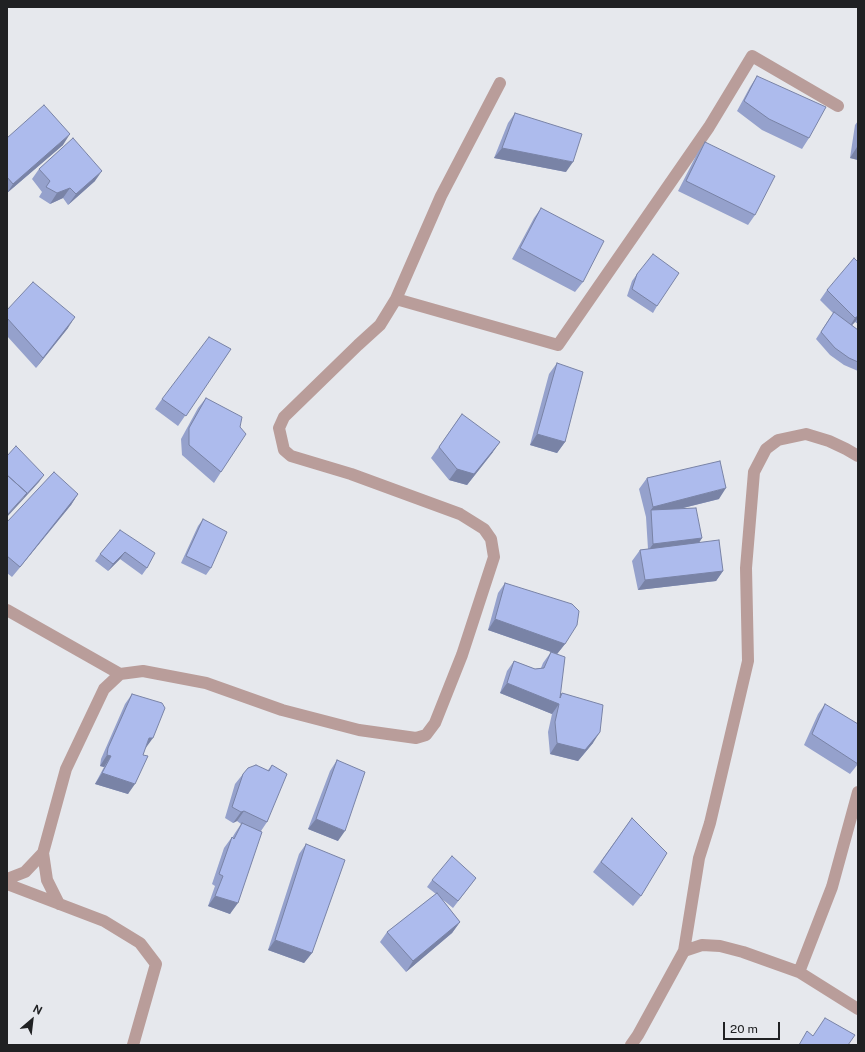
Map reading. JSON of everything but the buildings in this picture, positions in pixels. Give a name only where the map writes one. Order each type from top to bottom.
[{"type":"street","points":[[396,299],[558,345],[710,126],[752,56],[838,106]]},
{"type":"street","points":[[7,879],[25,872],[42,853],[66,769],[104,689],[120,674],[143,671],[206,683],[282,710],[358,730],[416,738],[426,735],[435,723],[462,655],[494,557],[491,540],[484,529],[460,514],[351,474],[291,456],[284,450],[279,428],[284,417],[380,325],[396,299],[441,196],[500,83]]},
{"type":"street","points":[[631,1045],[684,951],[699,858],[710,824],[748,661],[746,568],[754,472],[766,449],[778,440],[806,434],[829,441],[858,456]]},
{"type":"street","points":[[7,610],[120,674]]},
{"type":"street","points":[[799,972],[832,887],[858,792]]},
{"type":"street","points":[[42,853],[47,880],[59,904]]},
{"type":"street","points":[[7,884],[104,920],[140,943],[156,964],[134,1045]]},
{"type":"street","points":[[684,951],[702,944],[720,946],[743,952],[799,972],[858,1009]]}]
